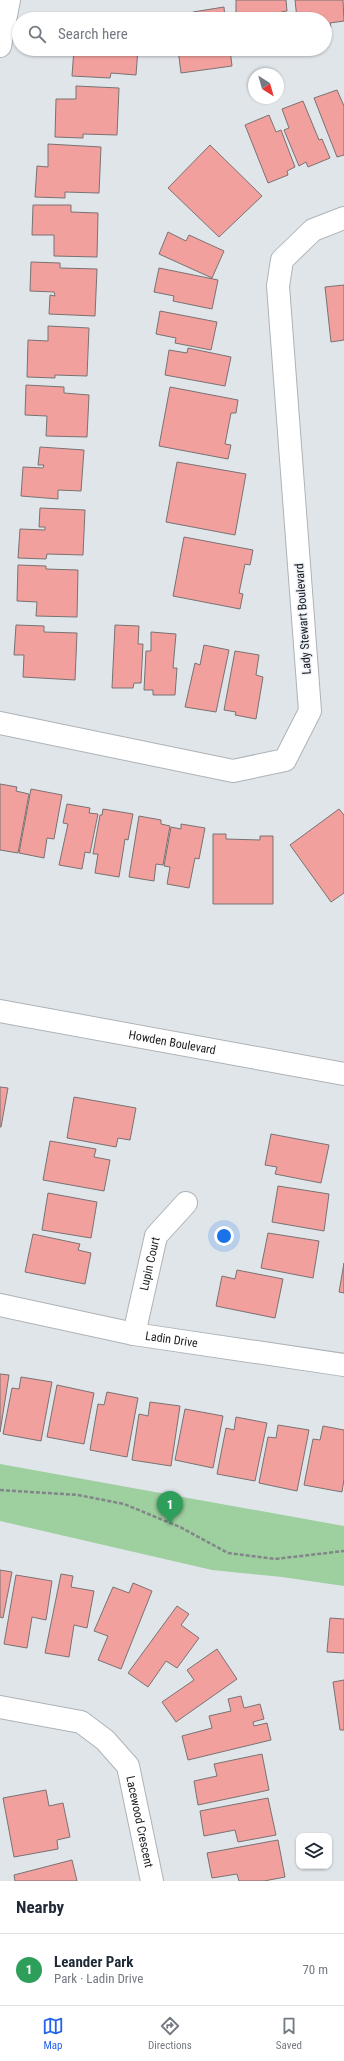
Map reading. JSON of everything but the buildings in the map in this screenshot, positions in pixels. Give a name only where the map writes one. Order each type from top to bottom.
[{"type":"street","points":[[0,46],[9,0]]},
{"type":"street","name":"Lady Stewart Boulevard","points":[[0,723],[233,771],[285,760],[310,711],[278,286],[282,260],[312,230],[344,218]]},
{"type":"street","name":"Howden Boulevard","points":[[0,1011],[344,1074]]},
{"type":"street","name":"Lupin Court","points":[[134,1334],[156,1236],[186,1203]]},
{"type":"street","name":"Ladin Drive","points":[[0,1305],[134,1334],[344,1365]]},
{"type":"street","name":"Lacewood Crescent","points":[[0,1707],[81,1722],[105,1740],[128,1766],[152,1881]]},
{"type":"path","points":[[0,1490],[78,1494],[124,1504],[180,1527],[228,1553],[275,1559],[344,1550]]},
{"type":"green space","points":[[0,1464],[344,1526],[344,1586],[282,1577],[212,1570],[0,1521]]},
{"type":"place","name":"Leander Park","points":[[170,1524]]}]
